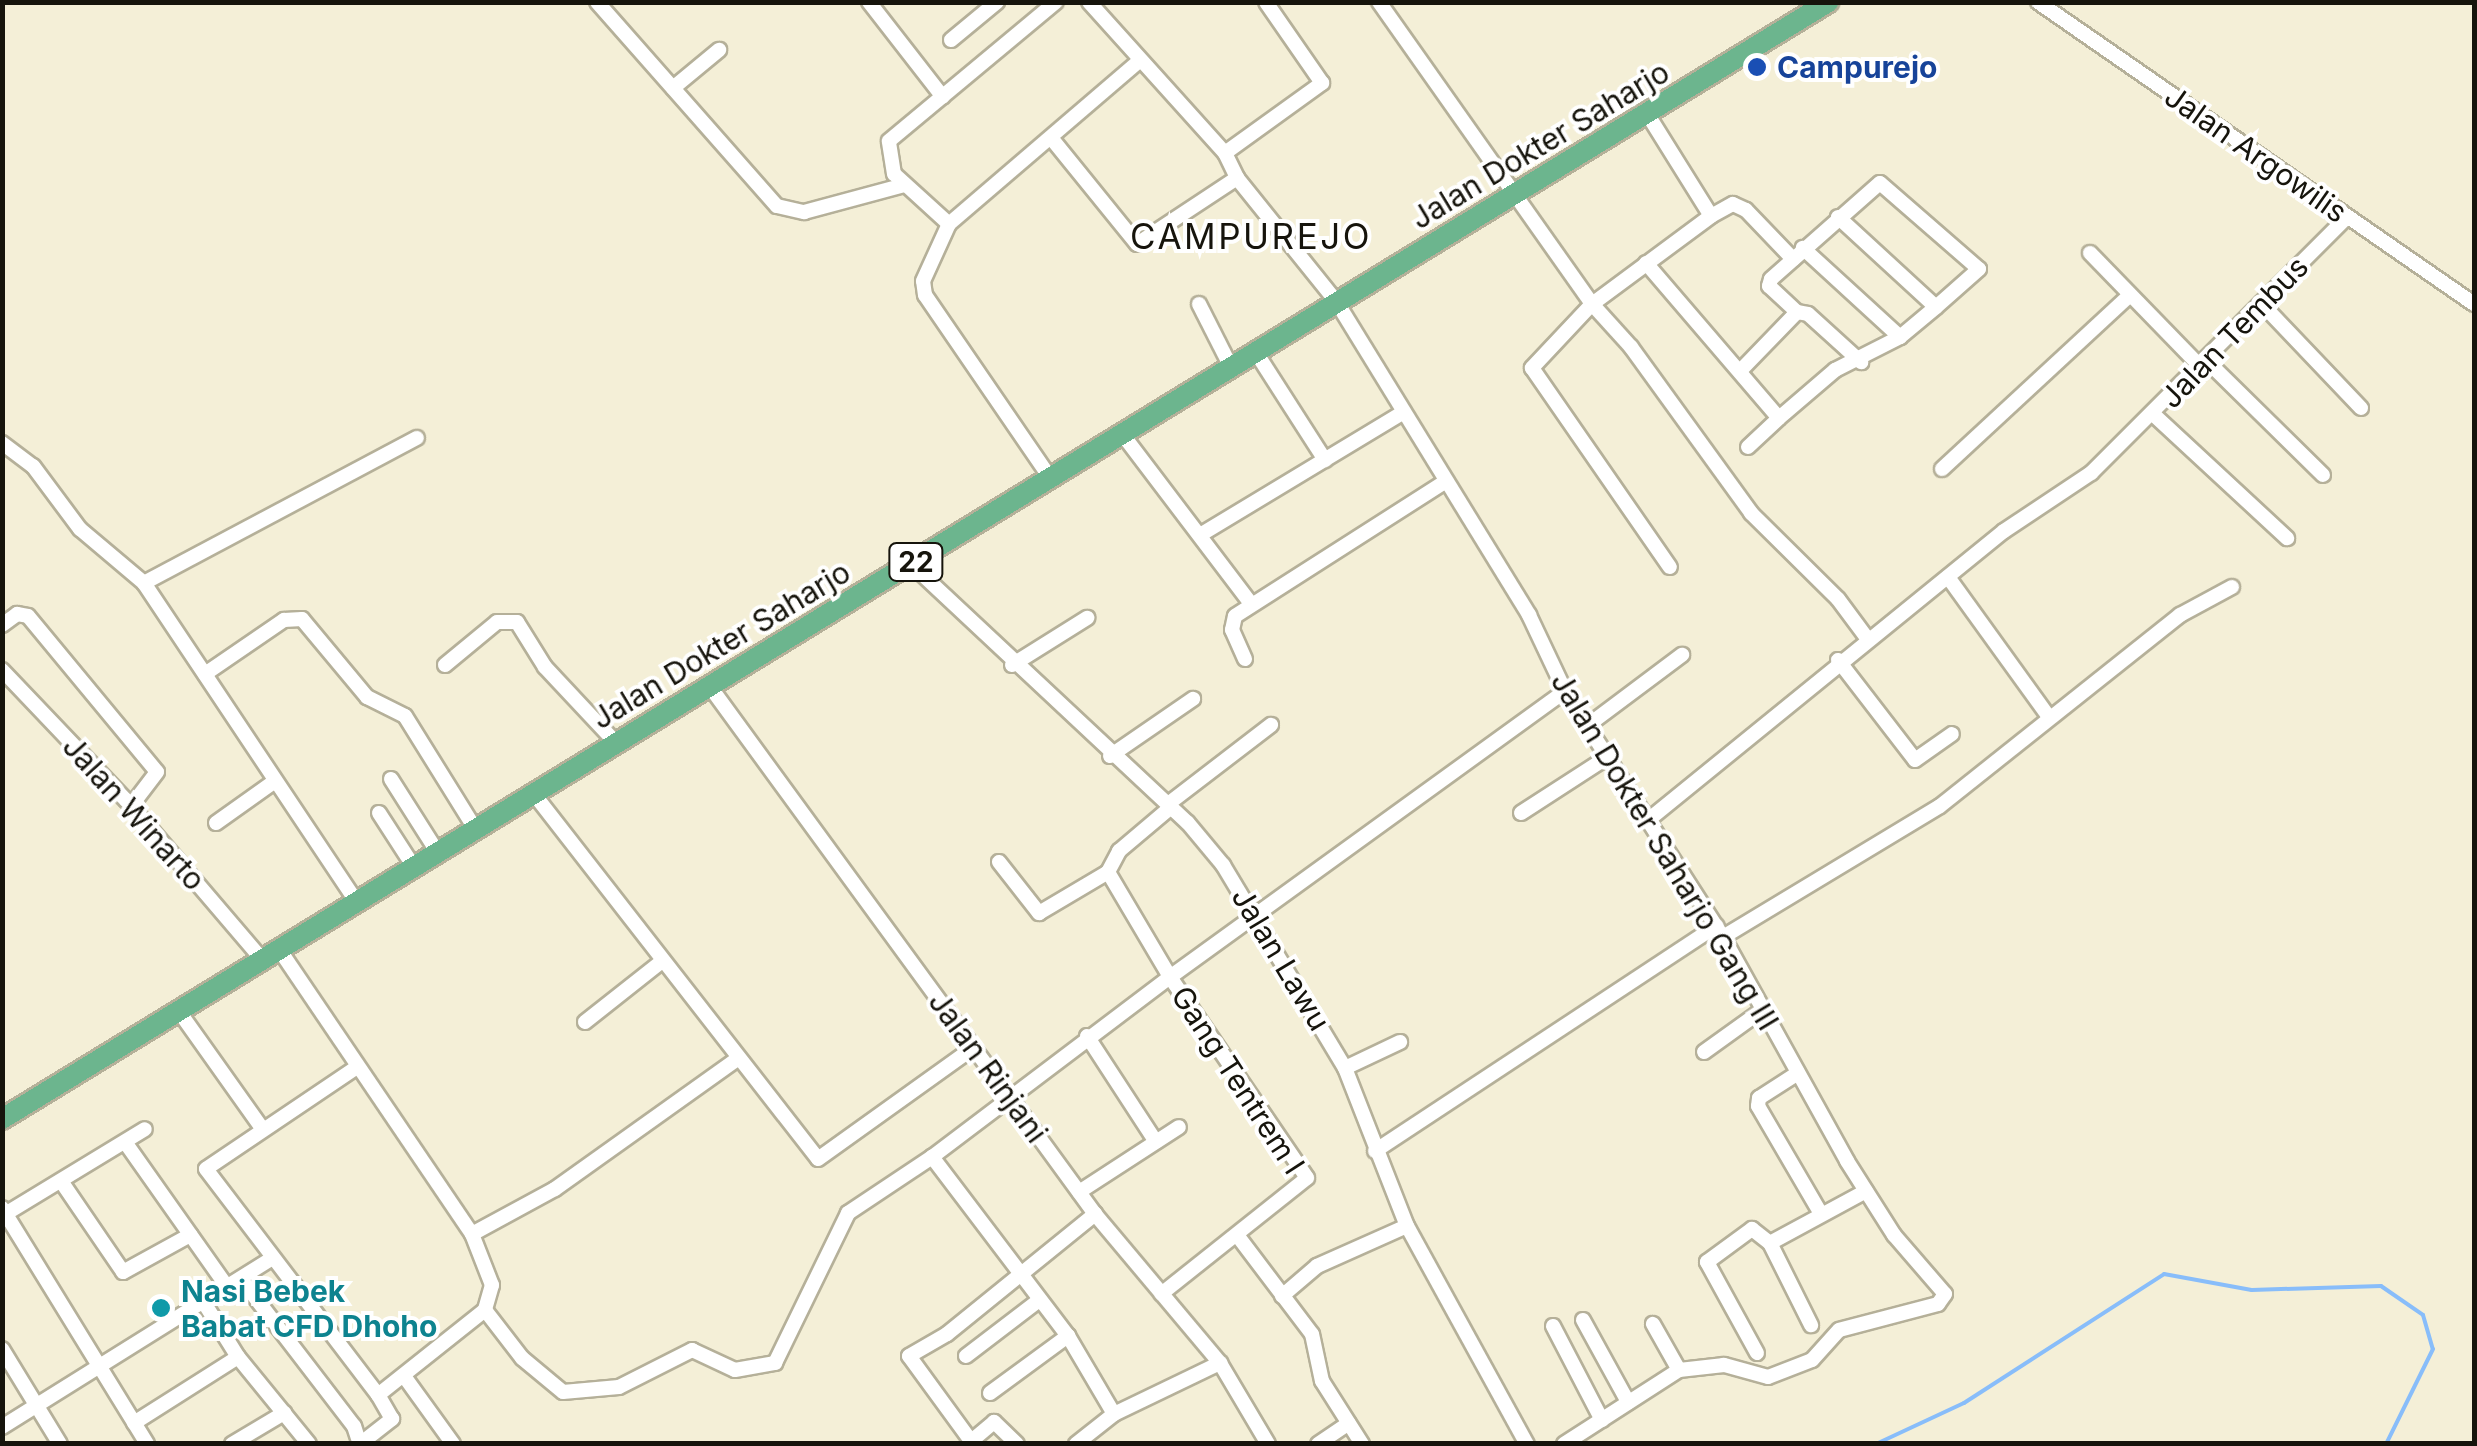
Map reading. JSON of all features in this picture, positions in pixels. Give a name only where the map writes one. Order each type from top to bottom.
[{"type":"highway","name":"Jalan Dokter Saharjo","points":[[2,1119],[117,1054],[178,1010],[711,688],[1828,2]]},
{"type":"street","points":[[597,2],[790,213],[904,185]]},
{"type":"street","points":[[869,2],[943,97]]},
{"type":"street","points":[[950,40],[998,2]]},
{"type":"street","points":[[949,224],[894,174],[889,141],[1056,2]]},
{"type":"street","name":"Jalan Dokter Saharjo Gang III","points":[[1089,2],[1137,63],[1225,153],[1237,178],[1336,302],[1529,615],[1586,726],[1720,931],[1761,1012],[1866,1191],[1942,1289],[1943,1300],[1852,1324],[1804,1366],[1768,1377],[1724,1365],[1679,1370]]},
{"type":"street","points":[[1225,153],[1322,83],[1266,2]]},
{"type":"street","points":[[1379,2],[1519,192],[1592,304],[1631,347],[1751,513],[1838,599],[1867,638]]},
{"type":"street","name":"Jalan Argowilis","points":[[2038,2],[2474,304]]},
{"type":"street","points":[[673,88],[720,50]]},
{"type":"street","points":[[1051,479],[921,288],[949,224],[1137,63]]},
{"type":"street","points":[[1648,115],[1711,216]]},
{"type":"street","points":[[1052,139],[1137,244],[1237,178]]},
{"type":"street","points":[[1748,448],[1835,370],[1860,362],[1900,337],[1980,270],[1880,183],[1798,253],[1769,286],[1797,312],[1808,314],[1860,362]]},
{"type":"street","points":[[1670,567],[1533,373],[1534,363],[1592,304],[1733,204],[1746,210],[1900,337]]},
{"type":"street","name":"Jalan Tembus","points":[[1647,821],[1838,660],[2120,446],[2347,216]]},
{"type":"street","points":[[1838,217],[1936,307]]},
{"type":"street","points":[[2090,254],[2323,475]]},
{"type":"street","points":[[1646,263],[1778,418]]},
{"type":"street","points":[[1942,469],[2130,295]]},
{"type":"street","points":[[2262,303],[2362,408]]},
{"type":"street","points":[[1199,304],[1232,369]]},
{"type":"street","points":[[1740,370],[1797,312]]},
{"type":"street","points":[[1256,354],[1325,460]]},
{"type":"street","points":[[1200,535],[1404,412]]},
{"type":"street","points":[[2153,414],[2287,538]]},
{"type":"street","points":[[1123,435],[1252,605]]},
{"type":"street","points":[[144,583],[417,438]]},
{"type":"street","points":[[2,443],[33,466],[80,529],[144,583],[356,901]]},
{"type":"street","points":[[1244,659],[1230,624],[1252,605],[1446,481]]},
{"type":"street","name":"Jalan Lawu","points":[[911,564],[1110,756],[1169,806],[1255,914],[1345,1068],[1407,1226],[1526,1444]]},
{"type":"street","points":[[1948,578],[2049,717]]},
{"type":"street","points":[[1375,1150],[1720,931],[1940,806],[2180,615],[2232,588]]},
{"type":"street","points":[[2,625],[17,614],[28,616],[157,772],[132,806]]},
{"type":"street","points":[[1012,664],[1087,618]]},
{"type":"street","points":[[205,674],[284,620],[302,619],[367,697],[405,716],[476,830]]},
{"type":"street","points":[[444,665],[497,622],[517,622],[545,667],[617,744]]},
{"type":"street","points":[[1586,726],[1682,655]]},
{"type":"street","points":[[1838,660],[1915,760],[1952,734]]},
{"type":"street","name":"Jalan Winarto","points":[[2,670],[270,954],[357,1067],[472,1234],[492,1286],[485,1310]]},
{"type":"street","name":"Jalan Rinjani","points":[[711,688],[1095,1214],[1220,1363],[1268,1444]]},
{"type":"street","points":[[378,1396],[485,1310],[522,1358],[563,1392],[619,1386],[692,1350],[735,1370],[775,1363],[848,1214],[932,1157],[1008,1094],[1565,691]]},
{"type":"street","points":[[1110,756],[1193,699]]},
{"type":"street","points":[[999,862],[1039,914],[1108,872],[1119,851],[1270,724]]},
{"type":"street","points":[[1520,814],[1606,758]]},
{"type":"street","points":[[391,779],[438,853]]},
{"type":"street","points":[[216,824],[275,781]]},
{"type":"street","points":[[534,794],[736,1060],[818,1159],[973,1048]]},
{"type":"street","points":[[379,812],[414,867]]},
{"type":"street","points":[[1108,872],[1170,976]]},
{"type":"street","points":[[585,1022],[661,962]]},
{"type":"street","name":"Gang Tentrem I","points":[[1161,1294],[1306,1182],[1306,1174],[1170,976]]},
{"type":"street","points":[[178,1010],[262,1128]]},
{"type":"street","points":[[1704,1052],[1761,1012]]},
{"type":"street","points":[[1087,1036],[1156,1142]]},
{"type":"street","points":[[1345,1068],[1400,1042]]},
{"type":"street","points":[[472,1234],[555,1189],[736,1060]]},
{"type":"street","points":[[125,1142],[190,1235],[354,1426],[360,1444],[392,1418],[269,1260],[206,1169],[357,1067]]},
{"type":"street","points":[[1798,1073],[1758,1106],[1821,1214]]},
{"type":"street","points":[[1079,1192],[1179,1127]]},
{"type":"street","points":[[145,1129],[4,1213],[147,1444]]},
{"type":"street","points":[[932,1157],[1068,1336],[1114,1414]]},
{"type":"street","points":[[61,1181],[123,1272],[190,1235]]},
{"type":"street","points":[[1770,1242],[1866,1191]]},
{"type":"street","points":[[1017,1444],[994,1422],[969,1442],[909,1356],[947,1334],[1095,1214]]},
{"type":"street","points":[[1282,1296],[1318,1266],[1407,1226]]},
{"type":"street","points":[[1756,1354],[1707,1262],[1752,1229],[1770,1242],[1811,1326]]},
{"type":"street","points":[[1237,1235],[1312,1334],[1322,1381],[1362,1444]]},
{"type":"street","points":[[2,1427],[269,1260]]},
{"type":"street","points":[[202,1301],[238,1358],[309,1444]]},
{"type":"street","points":[[966,1356],[1038,1301]]},
{"type":"street","points":[[1583,1320],[1628,1402]]},
{"type":"street","points":[[1564,1444],[1679,1370],[1653,1324]]},
{"type":"street","points":[[1553,1326],[1602,1420]]},
{"type":"street","points":[[990,1392],[1068,1336]]},
{"type":"street","points":[[2,1349],[60,1444]]},
{"type":"street","points":[[134,1423],[238,1358]]},
{"type":"street","points":[[1076,1444],[1114,1414],[1220,1363]]},
{"type":"street","points":[[404,1376],[454,1444]]},
{"type":"street","points":[[232,1444],[284,1412]]},
{"type":"street","points":[[1318,1444],[1349,1423]]},
{"type":"waterway","points":[[1876,1444],[1964,1403],[2164,1274],[2252,1290],[2381,1286],[2423,1315],[2433,1349],[2386,1444]]},
{"type":"place","name":"Campurejo","points":[[1757,67]]},
{"type":"place","name":"Nasi Bebek Babat CFD Dhoho","points":[[161,1308]]},
{"type":"district","name":"CAMPUREJO","points":[[1251,236]]}]
